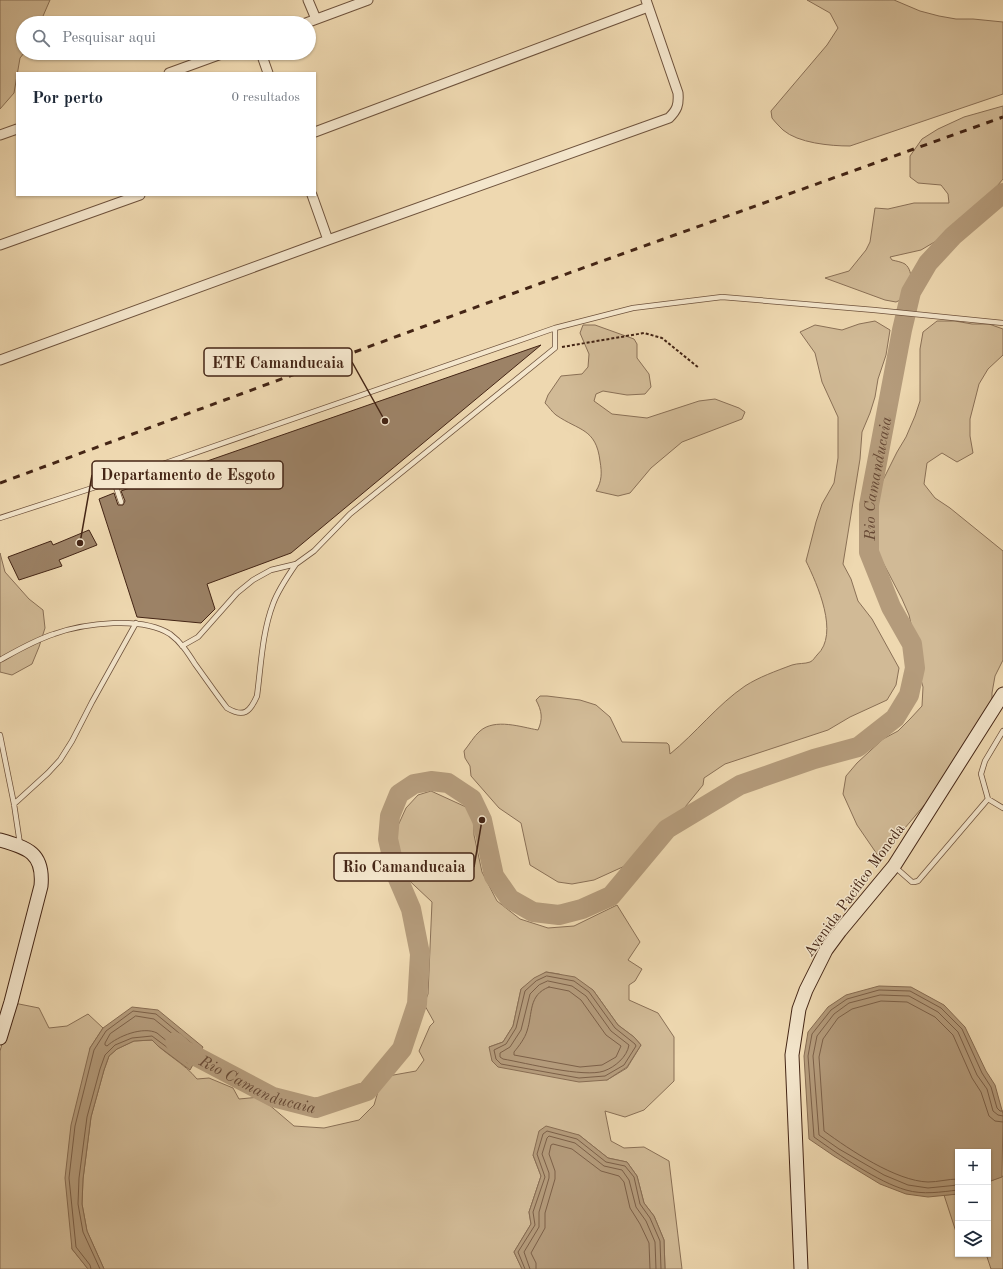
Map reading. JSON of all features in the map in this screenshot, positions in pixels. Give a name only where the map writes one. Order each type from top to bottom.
[{"type":"street","points":[[308,0],[315,16]]},
{"type":"street","points":[[316,19],[368,0]]},
{"type":"street","points":[[0,360],[328,240],[669,118],[676,112],[679,104],[678,93],[647,3],[316,132]]},
{"type":"street","points":[[172,72],[205,60]]},
{"type":"street","points":[[263,60],[268,72]]},
{"type":"street","points":[[0,135],[16,129]]},
{"type":"street","points":[[0,245],[137,196]]},
{"type":"street","points":[[312,196],[328,240]]},
{"type":"street","name":"Avenida Pacifico Moneda","points":[[801,1269],[792,1055],[799,1009],[814,971],[826,950],[894,866],[1003,694]]},
{"type":"street","points":[[0,840],[20,846],[33,853],[38,859],[42,875],[41,886],[11,1002],[0,1038]]},
{"type":"lane","points":[[0,518],[114,481],[555,328],[633,308],[722,297],[1003,323]]},
{"type":"lane","points":[[0,660],[27,644],[55,633],[95,625],[136,623],[154,627],[170,634],[182,646],[227,708],[236,713],[245,712],[253,705],[257,696],[266,629],[273,604],[283,583],[296,564],[328,539],[350,514],[555,348],[555,328]]},
{"type":"lane","points":[[114,481],[121,502]]},
{"type":"lane","points":[[182,646],[198,637],[237,593],[253,580],[271,570],[296,564]]},
{"type":"lane","points":[[14,804],[60,760],[72,741],[136,623]]},
{"type":"lane","points":[[1003,731],[985,761],[981,774],[988,799],[1003,808]]},
{"type":"lane","points":[[0,735],[14,804],[20,846]]},
{"type":"lane","points":[[894,866],[912,882],[918,881],[988,799]]},
{"type":"path","points":[[555,348],[644,333],[662,338],[699,368]]},
{"type":"shaded area","points":[[0,0],[50,0],[43,16],[16,16],[16,60],[20,60],[18,72],[16,72],[14,93],[0,109]]},
{"type":"shaded area","points":[[807,0],[894,0],[920,11],[939,16],[956,19],[1003,22],[1003,94],[850,146],[815,143],[797,138],[783,130],[773,120],[771,111],[827,45],[838,28],[830,13]]},
{"type":"shaded area","points":[[1003,106],[1003,179],[988,197],[953,231],[921,250],[890,257],[892,260],[905,264],[910,271],[911,281],[905,298],[896,302],[885,300],[825,278],[849,271],[866,250],[870,242],[875,208],[888,209],[914,203],[949,203],[948,194],[941,185],[918,183],[910,177],[910,156],[922,139],[938,129],[964,117]]},
{"type":"shaded area","points":[[875,321],[890,330],[886,355],[878,379],[875,397],[862,432],[860,459],[843,564],[851,579],[858,601],[872,619],[899,668],[896,685],[887,700],[850,717],[828,730],[725,764],[704,778],[703,785],[668,828],[627,865],[594,880],[572,884],[558,882],[530,865],[521,823],[499,808],[471,776],[470,766],[465,758],[464,751],[480,731],[493,725],[508,724],[538,730],[541,722],[541,715],[540,708],[536,700],[540,696],[547,696],[580,700],[596,705],[610,717],[622,742],[667,743],[669,745],[670,754],[716,710],[745,686],[762,677],[794,664],[808,663],[813,660],[824,646],[827,635],[827,622],[816,582],[806,561],[822,504],[834,483],[838,458],[838,417],[822,382],[815,353],[800,332],[815,325],[842,330],[859,324]]},
{"type":"shaded area","points":[[937,321],[989,324],[1003,329],[1003,355],[988,369],[979,384],[970,419],[970,436],[973,453],[957,462],[942,453],[927,463],[924,484],[935,498],[950,508],[1003,551],[1003,660],[995,676],[992,693],[992,710],[943,786],[926,803],[899,835],[881,860],[857,825],[843,794],[846,776],[857,763],[883,739],[898,731],[922,706],[923,687],[918,669],[917,650],[909,615],[878,553],[875,536],[875,502],[880,486],[906,437],[915,416],[920,401],[920,349],[923,332]]},
{"type":"shaded area","points":[[583,325],[595,325],[634,339],[637,344],[637,358],[649,374],[651,387],[645,394],[627,395],[603,391],[596,394],[594,401],[612,414],[647,418],[699,401],[715,399],[739,408],[745,412],[742,419],[682,442],[651,468],[630,493],[618,496],[596,491],[600,480],[601,465],[595,442],[585,432],[556,415],[545,403],[548,395],[561,376],[582,374],[588,367],[589,354],[580,333]]},
{"type":"shaded area","points":[[0,553],[5,572],[29,599],[43,610],[45,628],[32,664],[12,675],[0,672]]},
{"type":"shaded area","points":[[431,791],[466,807],[474,819],[474,835],[482,872],[497,901],[520,919],[548,928],[574,926],[617,905],[640,942],[628,960],[642,969],[635,981],[629,985],[629,1000],[658,1013],[674,1037],[674,1081],[644,1110],[625,1117],[605,1111],[611,1141],[624,1148],[644,1147],[669,1161],[682,1269],[665,1269],[664,1240],[654,1216],[644,1203],[637,1176],[627,1162],[608,1158],[579,1135],[533,1155],[541,1176],[529,1212],[531,1224],[514,1252],[522,1269],[104,1269],[87,1231],[82,1204],[83,1179],[91,1117],[109,1056],[117,1049],[134,1041],[152,1040],[192,1073],[197,1079],[209,1078],[233,1088],[239,1099],[260,1097],[294,1126],[324,1128],[359,1120],[374,1105],[380,1085],[388,1076],[416,1071],[424,1060],[419,1051],[430,1026],[434,1022],[424,1004],[428,994],[432,902],[399,871],[396,854],[396,830],[406,808],[418,795]],"holes":[[[546,972],[559,974],[593,990],[618,1025],[634,1037],[641,1045],[627,1068],[607,1080],[489,1047],[503,1042],[513,1026],[521,989]]]},
{"type":"shaded area","points":[[14,1003],[39,1008],[49,1028],[67,1026],[88,1014],[103,1028],[90,1048],[72,1249],[88,1269],[0,1269],[0,1051]]},
{"type":"shaded area","points":[[1003,1176],[1003,1269],[991,1269],[987,1257],[991,1257],[991,1181]]},
{"type":"shaded area","points":[[955,1194],[955,1229],[944,1195]]},
{"type":"water","points":[[546,972],[575,977],[593,990],[618,1025],[634,1037],[641,1045],[627,1067],[607,1080],[579,1082],[498,1067],[492,1061],[489,1047],[503,1042],[513,1026],[521,989],[534,978]]},
{"type":"water","points":[[879,986],[911,987],[944,1005],[965,1027],[986,1071],[995,1085],[1003,1114],[1002,1177],[991,1181],[991,1149],[955,1149],[955,1194],[928,1197],[906,1194],[880,1184],[809,1139],[804,1056],[808,1032],[828,1007],[846,995]]},
{"type":"water","points":[[132,1007],[158,1010],[203,1047],[190,1070],[152,1040],[134,1041],[117,1049],[109,1056],[91,1117],[83,1179],[82,1204],[87,1231],[104,1269],[88,1269],[72,1249],[65,1178],[71,1125],[90,1048],[103,1028]]},
{"type":"water","points":[[546,1126],[579,1135],[608,1158],[627,1162],[637,1176],[644,1203],[654,1216],[664,1240],[665,1269],[522,1269],[514,1252],[531,1224],[529,1212],[541,1176],[533,1155],[539,1131]]},
{"type":"building","points":[[541,345],[291,553],[207,584],[215,609],[201,623],[137,617],[99,499],[114,493],[118,505],[123,505],[125,501],[121,491]]},
{"type":"building","points":[[89,530],[97,545],[59,560],[62,566],[19,580],[8,557],[51,541],[53,545]]},
{"type":"waterway","name":"Rio Camanducaia","points":[[175,1042],[184,1050],[273,1097],[316,1108],[367,1091],[402,1049],[417,1004],[420,954],[411,909],[396,874],[388,839],[390,816],[399,794],[414,784],[431,781],[448,783],[472,799],[482,820],[494,876],[510,899],[533,912],[559,915],[582,909],[611,896],[667,829],[740,785],[814,759],[858,747],[895,718],[909,695],[915,668],[912,644],[891,607],[869,552],[869,505],[902,330],[911,292],[928,263],[953,236],[1003,193]]},
{"type":"railway","points":[[0,483],[544,282],[1003,117]]},
{"type":"place","name":"ETE Camanducaia","points":[[385,421]]},
{"type":"place","name":"Departamento de Esgoto","points":[[80,543]]},
{"type":"place","name":"Rio Camanducaia","points":[[482,820]]}]
